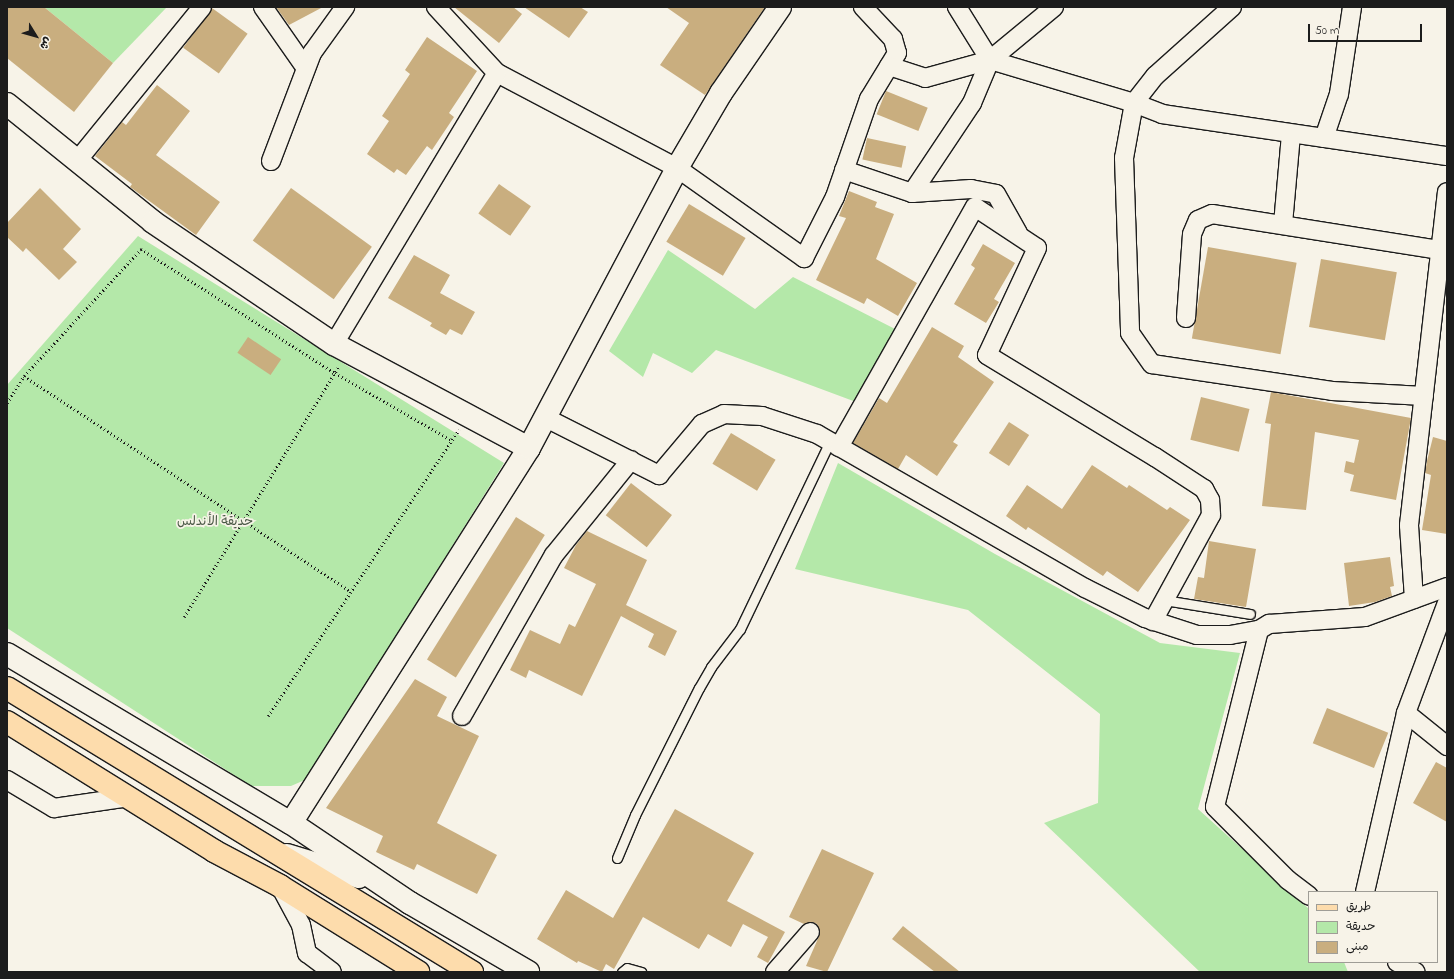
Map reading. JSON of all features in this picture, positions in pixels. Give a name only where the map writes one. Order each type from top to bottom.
[{"type":"main road","points":[[7,688],[472,972]]},
{"type":"main road","points":[[7,722],[214,851],[280,886],[418,972]]},
{"type":"street","points":[[77,161],[202,7]]},
{"type":"street","points":[[263,7],[305,67]]},
{"type":"street","points":[[271,161],[305,67],[345,7]]},
{"type":"street","points":[[436,7],[497,74],[677,168],[804,258],[835,197],[869,99],[897,53],[893,39],[863,7]]},
{"type":"street","points":[[291,823],[529,448],[677,168],[721,93],[780,7]]},
{"type":"street","points":[[957,7],[990,60],[1134,103],[1162,114],[1447,156]]},
{"type":"street","points":[[889,66],[925,78],[990,60],[1054,7]]},
{"type":"street","points":[[1232,7],[1155,76],[1134,103],[1124,158],[1127,295],[1130,333],[1152,364],[1332,391],[1424,396]]},
{"type":"street","points":[[1324,138],[1338,94],[1352,7]]},
{"type":"street","points":[[912,194],[972,103],[990,60]]},
{"type":"street","points":[[341,348],[497,74]]},
{"type":"street","points":[[7,104],[153,222],[341,348],[529,448]]},
{"type":"street","points":[[1283,224],[1292,134]]},
{"type":"street","points":[[844,170],[912,194],[971,189],[996,194],[1020,236]]},
{"type":"street","points":[[1414,599],[1409,525],[1447,192]]},
{"type":"street","points":[[834,444],[975,207],[1037,248],[987,354],[1155,457],[1204,489],[1210,500],[1211,515],[1153,621]]},
{"type":"street","points":[[1186,318],[1192,234],[1198,220],[1212,214],[1440,250]]},
{"type":"street","points":[[546,418],[659,475],[702,424],[724,414],[762,416],[834,444],[1085,588],[1153,621],[1197,635],[1230,635],[1259,630],[1269,624],[1364,617],[1447,587]]},
{"type":"street","points":[[462,716],[554,555],[631,460]]},
{"type":"street","points":[[1364,891],[1406,713],[1447,603]]},
{"type":"street","points":[[1259,630],[1215,807],[1288,880],[1308,895]]},
{"type":"street","points":[[7,654],[291,823],[383,885],[528,972]]},
{"type":"street","points":[[1406,713],[1447,746]]},
{"type":"street","points":[[7,780],[54,808],[129,797]]},
{"type":"street","points":[[277,852],[383,885]]},
{"type":"street","points":[[280,886],[301,925],[307,953],[332,972]]},
{"type":"street","points":[[774,972],[810,932]]},
{"type":"street","points":[[1399,963],[1416,972]]},
{"type":"lane","points":[[617,858],[635,816],[702,683],[743,623],[834,444]]},
{"type":"lane","points":[[1164,600],[1250,614]]},
{"type":"lane","points":[[622,972],[627,968],[640,972]]},
{"type":"path","points":[[7,403],[24,376],[141,249],[335,373],[453,441]]},
{"type":"path","points":[[184,617],[335,373],[341,348]]},
{"type":"path","points":[[24,376],[351,592]]},
{"type":"path","points":[[268,716],[453,441],[468,416]]},
{"type":"green space","points":[[44,7],[167,7],[113,63]]},
{"type":"green space","name":"حديقة الأندلس","points":[[138,236],[504,463],[307,779],[291,786],[251,786],[7,628],[7,385]]},
{"type":"green space","points":[[668,250],[755,309],[793,277],[897,330],[856,402],[716,350],[692,373],[653,353],[643,377],[609,351]]},
{"type":"green space","points":[[838,463],[995,554],[1160,643],[1240,653],[1198,809],[1308,908],[1308,963],[1344,963],[1348,972],[1200,972],[1044,823],[1098,803],[1100,714],[968,610],[795,569]]},
{"type":"building","points":[[7,7],[44,7],[113,63],[74,112],[7,58]]},
{"type":"building","points":[[276,7],[323,7],[289,25]]},
{"type":"building","points":[[454,7],[513,7],[522,14],[499,43]]},
{"type":"building","points":[[524,7],[580,7],[588,12],[569,38]]},
{"type":"building","points":[[666,7],[765,7],[705,95],[660,65],[689,23]]},
{"type":"building","points":[[212,8],[248,34],[219,74],[183,48]]},
{"type":"building","points":[[427,37],[477,71],[449,113],[454,117],[432,150],[427,146],[406,175],[397,169],[394,173],[367,154],[389,121],[382,116],[410,74],[405,70]]},
{"type":"building","points":[[157,85],[190,111],[156,155],[220,202],[196,235],[130,187],[132,184],[95,156],[122,122],[126,125]]},
{"type":"building","points":[[886,91],[928,108],[918,131],[877,114]]},
{"type":"building","points":[[867,138],[906,146],[902,168],[862,160]]},
{"type":"building","points":[[499,184],[531,206],[510,236],[478,213]]},
{"type":"building","points":[[40,188],[81,229],[63,249],[77,262],[59,280],[26,248],[23,252],[7,237],[7,223]]},
{"type":"building","points":[[291,188],[372,247],[334,299],[253,241]]},
{"type":"building","points":[[849,191],[877,202],[875,207],[894,214],[876,259],[917,283],[898,316],[867,298],[864,304],[816,280],[846,218],[839,216]]},
{"type":"building","points":[[689,204],[746,238],[723,276],[666,242]]},
{"type":"building","points":[[983,244],[1015,263],[994,299],[999,302],[986,323],[954,304],[975,268],[971,265]]},
{"type":"building","points":[[1208,247],[1297,263],[1280,354],[1192,339]]},
{"type":"building","points":[[414,255],[450,275],[440,293],[475,312],[462,335],[450,329],[446,335],[430,326],[432,323],[388,298]]},
{"type":"building","points":[[1321,259],[1397,272],[1385,340],[1309,327]]},
{"type":"building","points":[[932,327],[964,346],[958,357],[994,382],[953,442],[958,445],[937,476],[906,455],[898,469],[853,443],[879,398],[887,403]]},
{"type":"building","points":[[248,337],[281,359],[271,375],[237,353]]},
{"type":"building","points":[[1271,392],[1411,418],[1396,500],[1350,491],[1354,475],[1344,472],[1346,461],[1354,463],[1359,440],[1315,432],[1306,510],[1262,506],[1271,424],[1265,423]]},
{"type":"building","points":[[1201,397],[1250,409],[1239,452],[1190,440]]},
{"type":"building","points":[[1009,422],[1029,435],[1009,466],[989,453]]},
{"type":"building","points":[[731,433],[776,460],[757,491],[712,464]]},
{"type":"building","points":[[1433,437],[1447,441],[1447,534],[1422,530],[1431,475],[1425,473]]},
{"type":"building","points":[[1092,465],[1127,488],[1129,485],[1167,510],[1170,507],[1190,520],[1138,592],[1107,571],[1103,576],[1028,527],[1026,530],[1006,516],[1027,485],[1062,509]]},
{"type":"building","points":[[631,483],[672,515],[647,547],[606,515]]},
{"type":"building","points":[[516,517],[545,535],[456,677],[427,659]]},
{"type":"building","points":[[587,531],[647,560],[626,605],[677,631],[665,656],[648,647],[654,634],[621,616],[582,696],[529,670],[526,678],[510,670],[530,630],[560,644],[569,624],[575,627],[596,584],[564,568],[576,545]]},
{"type":"building","points":[[1209,541],[1256,549],[1246,607],[1194,599],[1198,577],[1204,578]]},
{"type":"building","points":[[1390,557],[1394,586],[1390,587],[1392,596],[1375,602],[1349,606],[1344,563]]},
{"type":"building","points":[[415,679],[447,697],[437,716],[479,736],[437,823],[497,855],[477,894],[417,864],[414,870],[376,852],[383,836],[326,808]]},
{"type":"building","points":[[1327,708],[1388,733],[1374,768],[1313,743]]},
{"type":"building","points":[[1436,762],[1447,768],[1447,822],[1413,803]]},
{"type":"building","points":[[675,809],[754,853],[727,901],[785,932],[768,963],[757,957],[768,937],[743,924],[731,947],[708,934],[699,949],[643,917],[614,969],[606,964],[602,972],[578,961],[577,963],[537,939],[566,890],[613,918]]},
{"type":"building","points":[[822,849],[874,873],[827,972],[806,966],[820,934],[817,924],[812,922],[804,924],[789,917]]},
{"type":"building","points":[[903,926],[960,972],[935,972],[892,939]]}]
